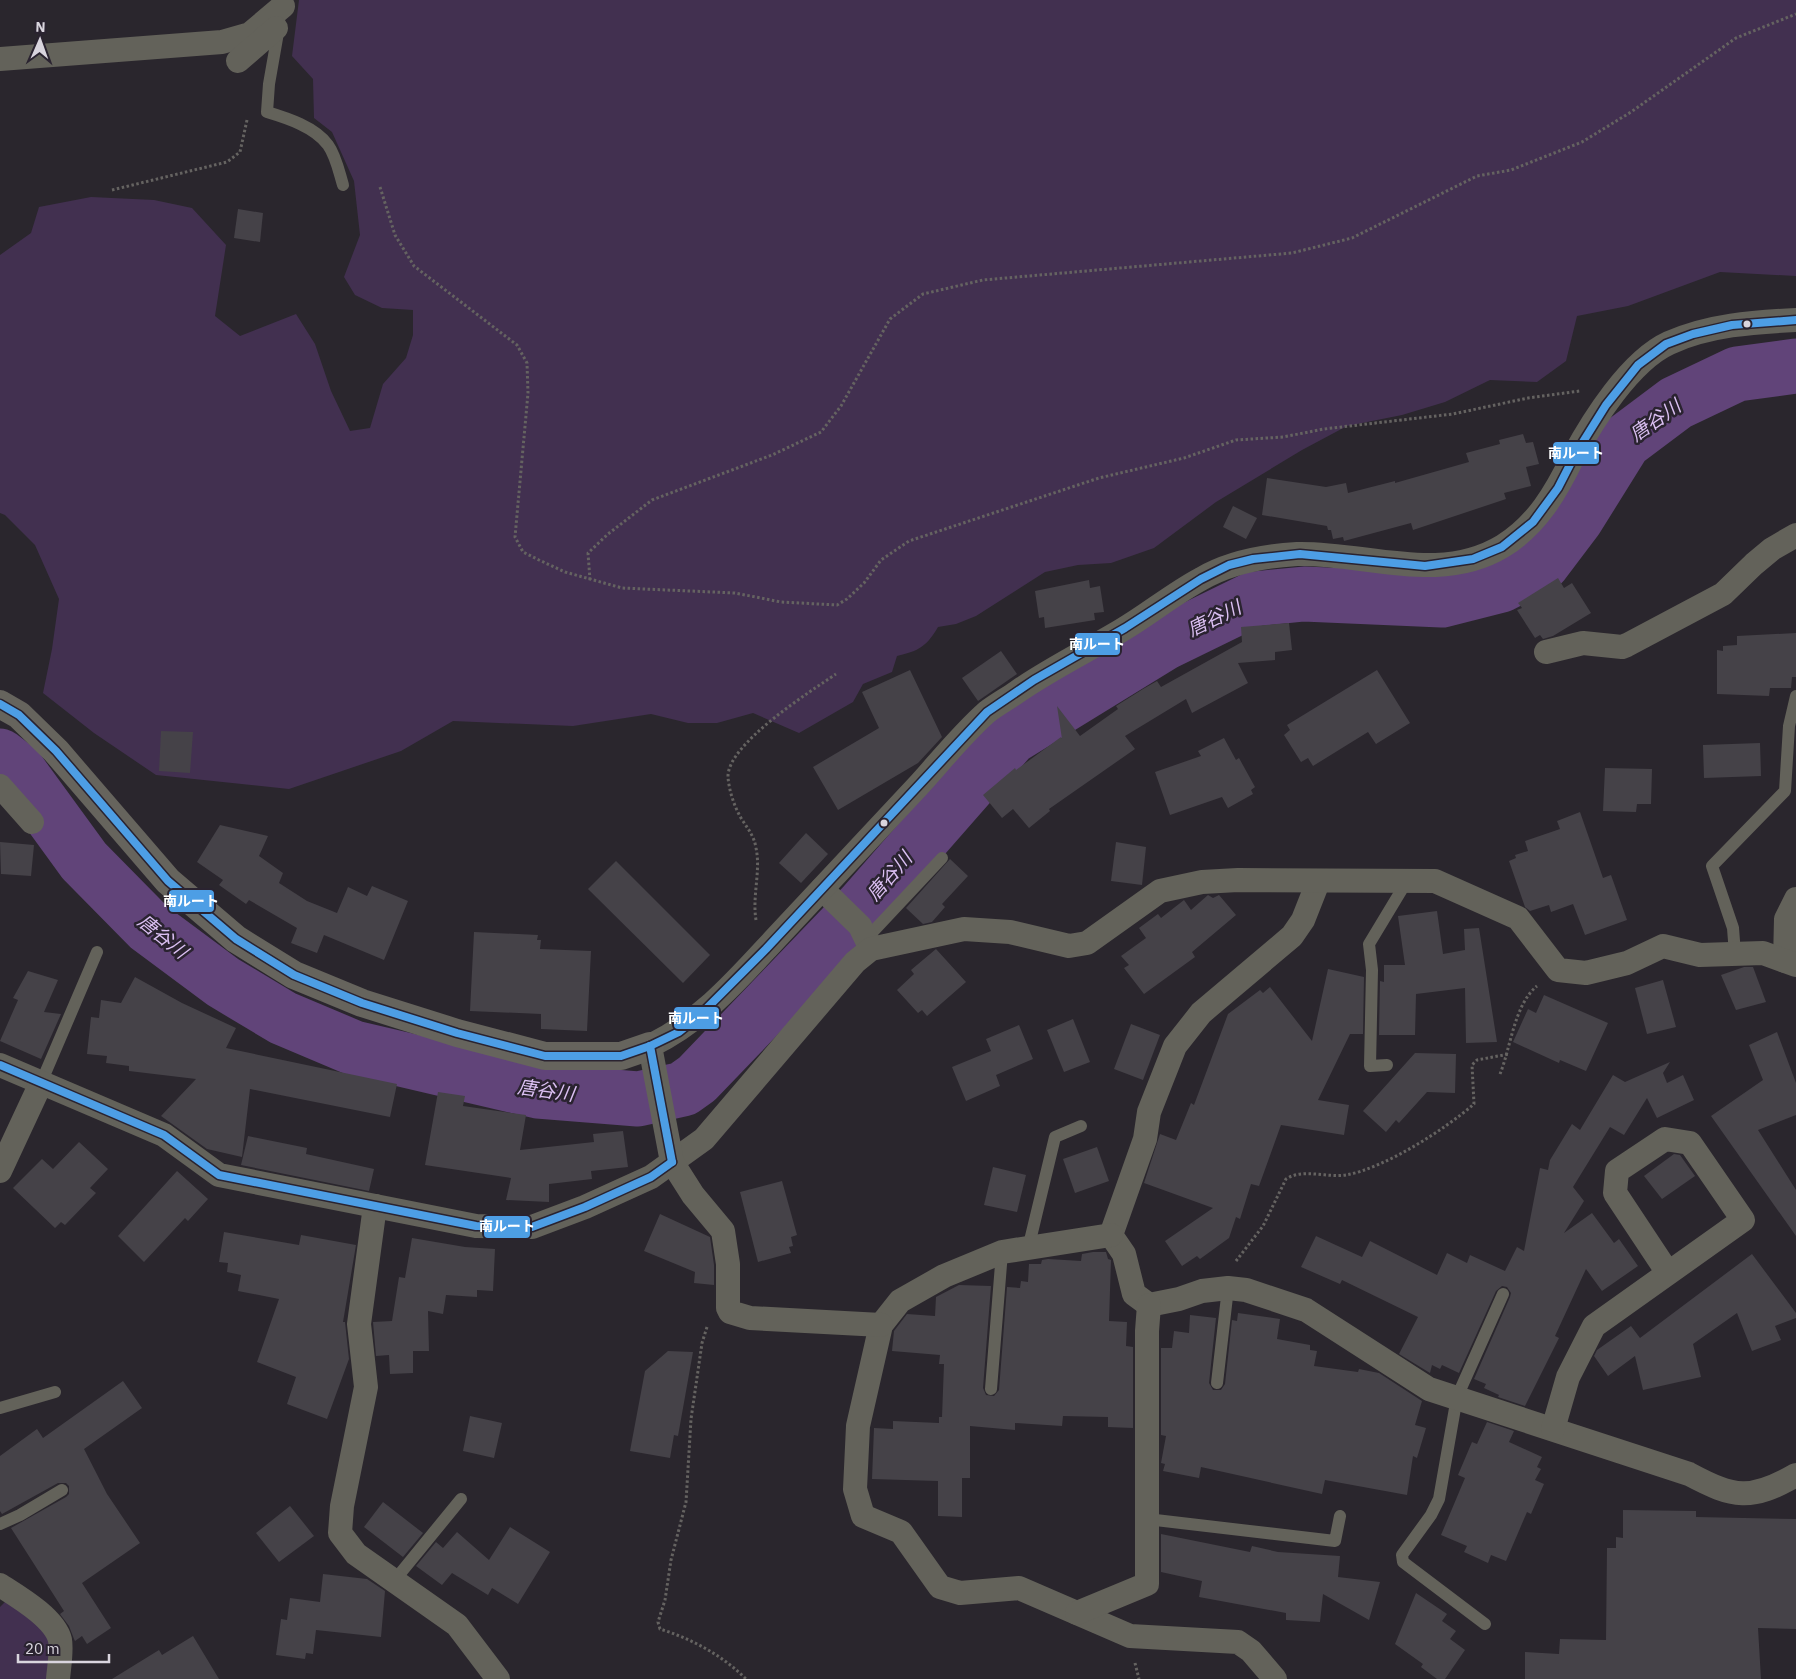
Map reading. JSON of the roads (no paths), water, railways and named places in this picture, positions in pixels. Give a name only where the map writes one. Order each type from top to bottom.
[{"type":"street","points":[[0,59],[222,42],[250,34],[282,11]]},
{"type":"street","points":[[238,61],[282,11]]},
{"type":"street","points":[[652,1059],[679,1032],[700,1016],[766,949],[830,896],[987,712],[1034,680],[1124,628],[1201,579],[1229,565],[1253,559],[1300,554],[1425,566],[1473,559],[1502,546],[1533,522],[1558,488],[1576,453],[1606,405],[1638,365],[1666,344],[1693,334],[1732,325],[1796,320]]},
{"type":"street","points":[[1546,652],[1584,643],[1622,647],[1627,645],[1723,594],[1766,554],[1796,535]]},
{"type":"street","points":[[0,704],[19,715],[56,750],[168,881],[236,939],[294,975],[362,1003],[457,1033],[545,1056],[621,1056],[652,1059]]},
{"type":"street","points":[[0,786],[32,822]]},
{"type":"street","points":[[866,937],[964,929],[1010,932],[1069,946],[1087,943],[1160,891],[1202,882],[1238,880],[1318,882],[1435,881],[1518,918],[1558,970],[1586,973],[1627,962],[1663,946],[1700,956],[1763,952],[1791,964],[1786,919],[1796,899]]},
{"type":"street","points":[[1111,1235],[1145,1139],[1149,1112],[1175,1046],[1201,1013],[1292,936],[1303,920],[1318,882]]},
{"type":"street","points":[[830,896],[866,937]]},
{"type":"street","points":[[0,1065],[164,1135],[219,1175],[476,1226],[532,1227],[585,1208],[651,1177],[704,1139],[855,962],[866,937]]},
{"type":"street","points":[[652,1059],[662,1119],[672,1162],[693,1195],[724,1230],[728,1264],[728,1308],[730,1312],[750,1318],[881,1325]]},
{"type":"street","points":[[0,1171],[41,1082]]},
{"type":"street","points":[[1553,1429],[1568,1377],[1594,1326],[1743,1220],[1690,1143],[1665,1139],[1617,1170],[1616,1193],[1668,1273]]},
{"type":"street","points":[[376,1206],[359,1324],[366,1387],[342,1506],[340,1534],[356,1554],[457,1625],[498,1679]]},
{"type":"street","points":[[1111,1235],[1002,1252],[944,1276],[900,1301],[881,1325],[858,1426],[855,1489],[863,1516],[901,1532],[940,1587],[960,1593],[1019,1588],[1130,1636],[1238,1642],[1251,1652],[1275,1679]]},
{"type":"street","points":[[1111,1235],[1124,1254],[1134,1294],[1149,1305],[1224,1289],[1246,1290],[1306,1310],[1429,1389],[1689,1474],[1730,1492],[1752,1495],[1796,1475]]},
{"type":"street","points":[[1077,1613],[1147,1584],[1147,1331],[1149,1305]]},
{"type":"street","points":[[0,1585],[17,1594],[46,1618],[60,1639],[58,1679]]},
{"type":"lane","points":[[282,11],[269,84],[267,112],[296,122],[328,145],[336,161],[343,185]]},
{"type":"lane","points":[[1735,954],[1733,928],[1712,866],[1786,791],[1789,726],[1796,696]]},
{"type":"lane","points":[[866,937],[942,858]]},
{"type":"lane","points":[[1387,1065],[1370,1066],[1372,970],[1369,944],[1407,881]]},
{"type":"lane","points":[[41,1082],[97,952]]},
{"type":"lane","points":[[1028,1249],[1055,1137],[1081,1126]]},
{"type":"lane","points":[[991,1389],[1002,1252]]},
{"type":"lane","points":[[1217,1383],[1224,1289]]},
{"type":"lane","points":[[1485,1624],[1402,1562],[1402,1555],[1431,1515],[1439,1499],[1457,1397],[1503,1294]]},
{"type":"lane","points":[[0,1408],[54,1392]]},
{"type":"lane","points":[[0,1524],[20,1515],[62,1490]]},
{"type":"lane","points":[[394,1581],[461,1499]]},
{"type":"lane","points":[[1147,1518],[1335,1541],[1340,1516]]},
{"type":"waterway","name":"唐谷川","points":[[0,756],[17,769],[84,861],[149,927],[223,982],[283,1018],[354,1048],[538,1091],[638,1099],[683,1089],[697,1079],[863,906],[1011,737],[1164,643],[1254,599],[1304,594],[1442,600],[1501,585],[1542,564],[1576,519],[1624,442],[1676,403],[1737,374],[1796,366]]}]
